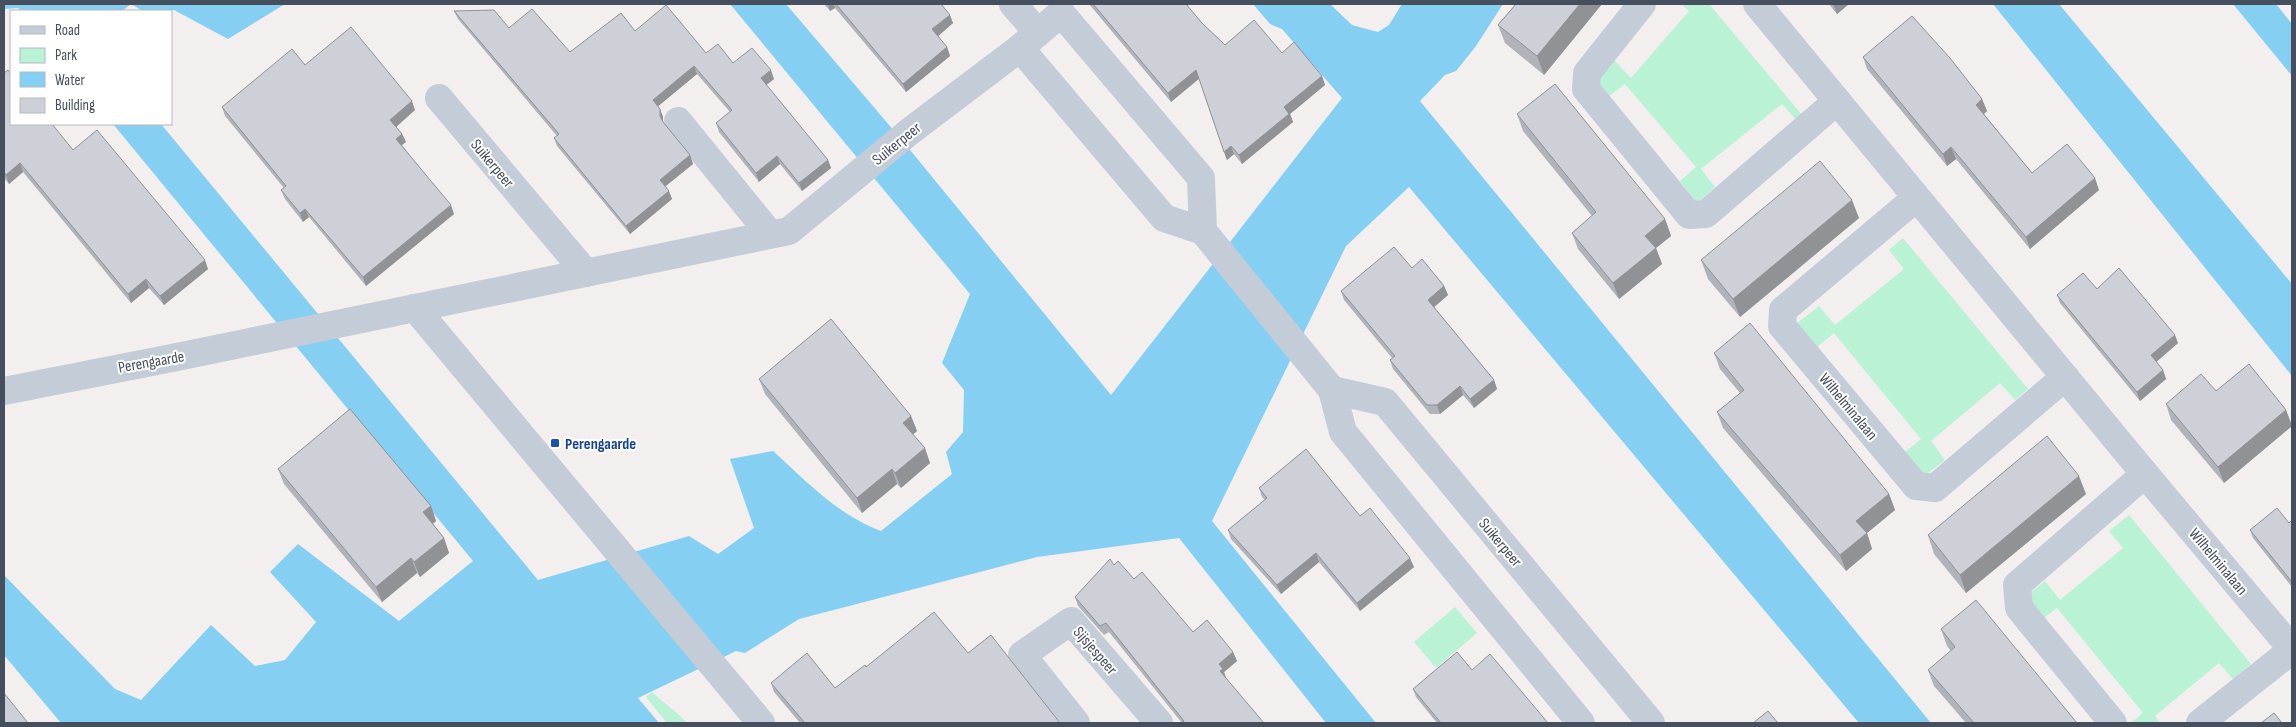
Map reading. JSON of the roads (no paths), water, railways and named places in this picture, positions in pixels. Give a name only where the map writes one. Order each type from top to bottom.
[{"type":"street","points":[[1013,4],[1029,40],[1164,218],[1203,231],[1332,390],[1343,432],[1581,723]]},
{"type":"street","points":[[1642,4],[1587,73],[1586,89],[1689,215],[1706,214],[1836,101]]},
{"type":"street","name":"Wilhelminalaan","points":[[1757,4],[2292,649],[2200,723]]},
{"type":"street","name":"Suikerpeer","points":[[414,308],[789,230],[909,132],[1029,40],[1061,13],[1201,178],[1203,231]]},
{"type":"street","name":"Suikerpeer","points":[[438,98],[586,273]]},
{"type":"street","points":[[678,121],[770,234]]},
{"type":"street","name":"Wilhelminalaan","points":[[1916,198],[1783,310],[1782,326],[1916,486],[1935,488],[2065,377]]},
{"type":"street","points":[[414,308],[761,723]]},
{"type":"street","name":"Perengaarde","points":[[4,390],[414,308]]},
{"type":"street","name":"Suikerpeer","points":[[1332,390],[1385,402],[1651,723]]},
{"type":"street","points":[[2113,723],[2019,608],[2017,585],[2145,474]]},
{"type":"street","name":"Sijsjespeer","points":[[1076,723],[1022,655],[1071,621],[1159,723]]},
{"type":"water","points":[[4,4],[131,4],[123,10],[4,9]]},
{"type":"water","points":[[131,4],[285,4],[228,39],[174,10],[141,10]]},
{"type":"water","points":[[730,4],[786,4],[901,139],[1111,395],[1342,98],[1282,29],[1270,24],[1253,4],[1330,4],[1352,25],[1378,32],[1389,25],[1402,4],[1503,4],[1476,46],[1456,71],[1445,75],[1420,101],[1931,723],[1859,723],[1409,187],[1346,246],[1212,521],[1376,723],[1326,723],[1179,538],[1037,557],[799,619],[745,653],[736,651],[638,698],[659,723],[61,723],[4,655],[4,575],[115,689],[141,700],[211,625],[255,666],[285,660],[316,622],[270,572],[298,544],[399,621],[473,561],[114,125],[162,125],[538,580],[689,536],[718,554],[754,528],[730,459],[773,451],[837,507],[865,524],[881,531],[952,474],[946,452],[963,432],[964,390],[942,363],[970,294]]},
{"type":"water","points":[[1993,4],[2059,4],[2292,284],[2292,376]]},
{"type":"water","points":[[2233,4],[2276,4],[2292,24],[2292,76]]},
{"type":"place","name":"Perengaarde","points":[[555,443]]}]
